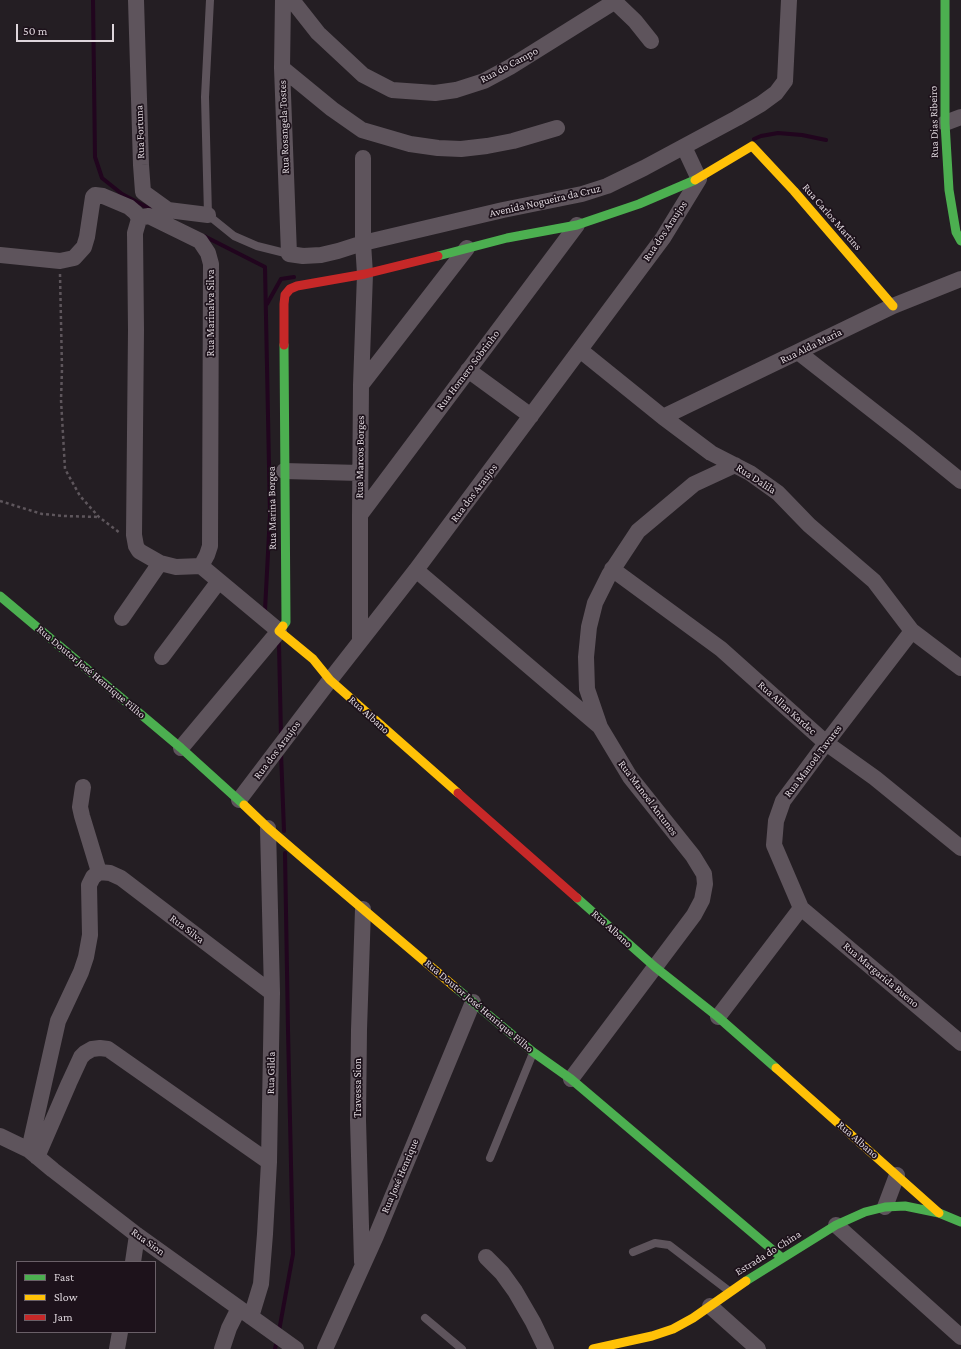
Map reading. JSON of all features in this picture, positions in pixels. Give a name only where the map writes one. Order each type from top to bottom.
[{"type":"street","name":"Rua Fortuna","points":[[136,0],[143,192],[168,210],[208,215]]},
{"type":"street","name":"Rua Rosangela Tostes","points":[[283,0],[282,68],[289,254]]},
{"type":"street","name":"Rua do Campo","points":[[292,0],[318,33],[341,57],[363,76],[392,90],[435,93],[456,90],[484,81],[522,60],[614,1],[651,41]]},
{"type":"street","name":"Avenida Nogueira da Cruz","points":[[289,254],[303,256],[321,255],[364,246],[503,210],[582,194],[607,186],[686,150],[762,104],[776,93],[784,81],[786,67],[789,0]]},
{"type":"street","name":"Rua Dias Ribeiro","points":[[945,0],[945,123],[948,190],[956,232],[961,241]]},
{"type":"street","points":[[282,68],[332,110],[362,130],[410,144],[461,149],[513,141],[557,128]]},
{"type":"street","points":[[945,123],[961,117]]},
{"type":"street","name":"Rua Carlos Martins","points":[[698,175],[752,146],[799,197],[893,306]]},
{"type":"street","points":[[365,272],[507,238],[577,225],[638,204],[698,175],[686,150]]},
{"type":"street","name":"Rua Marcos Borges","points":[[360,641],[361,385],[365,272],[363,158]]},
{"type":"street","name":"Rua dos Araujos","points":[[239,800],[416,570],[663,238],[698,175]]},
{"type":"street","points":[[0,255],[60,261],[74,258],[84,247],[93,197],[96,195],[103,196],[129,207],[136,213],[139,219],[135,233],[136,330],[134,535],[136,546],[139,551],[160,563],[176,567],[201,566],[274,630],[313,659],[330,680]]},
{"type":"street","name":"Rua Marinalva Silva","points":[[139,219],[149,216],[200,241],[208,253],[211,264],[210,546],[201,566]]},
{"type":"street","name":"Rua Homero Sobrinho","points":[[360,515],[577,225]]},
{"type":"street","points":[[361,385],[467,248]]},
{"type":"street","name":"Rua Marina Borgea","points":[[274,630],[286,622],[284,471],[285,295],[290,289],[297,286],[365,272]]},
{"type":"street","name":"Rua Alda Maria","points":[[663,417],[893,306],[961,279]]},
{"type":"street","name":"Rua Dalila","points":[[580,350],[663,417],[711,453],[750,473],[778,493],[809,525],[874,581],[912,631]]},
{"type":"street","points":[[798,352],[920,447],[961,481]]},
{"type":"street","points":[[468,370],[531,416]]},
{"type":"street","name":"Rua Manoel Antunes","points":[[571,1079],[694,915],[702,900],[705,884],[704,874],[693,856],[630,777],[600,727],[588,689],[586,657],[589,627],[595,602],[612,569],[638,531],[694,484],[735,465]]},
{"type":"street","points":[[284,471],[360,473]]},
{"type":"street","points":[[122,618],[160,563]]},
{"type":"street","name":"Rua Allan Kardec","points":[[612,569],[721,649],[826,742],[875,778],[961,848]]},
{"type":"street","points":[[416,570],[600,727]]},
{"type":"street","points":[[162,657],[219,581]]},
{"type":"street","name":"Rua Doutor José Henrique Filho","points":[[2,603],[181,748],[273,833],[533,1052],[571,1079],[782,1258]]},
{"type":"street","points":[[181,748],[274,630]]},
{"type":"street","points":[[912,631],[961,668]]},
{"type":"street","name":"Rua Manoel Tavares","points":[[802,908],[774,845],[776,821],[783,801],[826,742],[912,631]]},
{"type":"street","name":"Rua Albano","points":[[330,680],[655,968],[718,1017],[939,1213]]},
{"type":"street","points":[[33,1153],[58,1021],[81,972],[86,957],[90,935],[89,885],[93,877],[100,872],[80,807],[83,787]]},
{"type":"street","name":"Rua Gilda","points":[[222,1349],[229,1328],[245,1313],[261,1284],[269,1162],[273,833]]},
{"type":"street","name":"Rua Silva","points":[[100,872],[110,873],[121,878],[272,993]]},
{"type":"street","points":[[718,1017],[802,908]]},
{"type":"street","name":"Rua Margarida Bueno","points":[[802,908],[961,1043]]},
{"type":"street","name":"Travessa Sion","points":[[362,1267],[358,1113],[363,909]]},
{"type":"street","name":"Rua José Henrique","points":[[325,1349],[362,1267],[473,1002]]},
{"type":"street","points":[[33,1153],[82,1057],[85,1053],[100,1048],[108,1049],[269,1162]]},
{"type":"street","name":"Rua Sion","points":[[0,1136],[33,1153],[137,1235],[296,1349]]},
{"type":"street","points":[[885,1206],[897,1175]]},
{"type":"street","name":"Estrada do China","points":[[593,1349],[652,1336],[673,1329],[693,1318],[782,1258],[836,1225],[865,1212],[885,1206],[905,1206],[939,1213],[961,1222]]},
{"type":"street","points":[[836,1225],[961,1337]]},
{"type":"street","points":[[132,1261],[137,1235]]},
{"type":"street","points":[[486,1257],[502,1273],[515,1291],[533,1322],[546,1349]]},
{"type":"street","points":[[710,1306],[758,1349]]},
{"type":"street","points":[[117,1349],[120,1333]]},
{"type":"lane","points":[[210,0],[205,97],[208,215],[234,236],[257,246],[289,254]]},
{"type":"lane","points":[[490,1158],[533,1052]]},
{"type":"lane","points":[[633,1252],[655,1243],[669,1246],[730,1292]]},
{"type":"lane","points":[[425,1318],[462,1349]]},
{"type":"path","points":[[60,261],[62,370],[60,400],[65,469],[80,496],[99,517],[136,546]]},
{"type":"path","points":[[0,501],[42,514],[99,517]]},
{"type":"waterway","points":[[93,0],[95,157],[102,178],[122,194],[154,211]]},
{"type":"waterway","points":[[754,139],[761,136],[778,133],[802,135],[826,140]]},
{"type":"waterway","points":[[204,236],[265,267],[270,515],[266,613]]},
{"type":"waterway","points":[[267,304],[281,279],[294,277]]},
{"type":"waterway","points":[[277,640],[279,644],[281,737]]},
{"type":"waterway","points":[[281,753],[284,831]]},
{"type":"waterway","points":[[279,1331],[293,1254],[285,853]]},
{"type":"waterway","points":[[275,1349],[277,1340]]},
{"type":"traffic: fast","points":[[945,0],[945,123],[949,190],[956,232],[961,241]]},
{"type":"traffic: fast","points":[[438,256],[507,238],[577,225],[639,204],[695,180]]},
{"type":"traffic: fast","points":[[283,626],[286,622],[284,345]]},
{"type":"traffic: fast","points":[[0,596],[181,748],[244,805]]},
{"type":"traffic: fast","points":[[577,898],[655,967],[718,1017],[776,1068]]},
{"type":"traffic: fast","points":[[456,988],[533,1052],[571,1079],[782,1258]]},
{"type":"traffic: fast","points":[[746,1281],[836,1225],[865,1212],[885,1207],[905,1206],[939,1213],[961,1222]]},
{"type":"traffic: slow","points":[[695,180],[752,146],[794,191],[893,306]]},
{"type":"traffic: slow","points":[[283,626],[279,631],[313,659],[330,680],[458,793]]},
{"type":"traffic: slow","points":[[244,805],[268,828],[456,988]]},
{"type":"traffic: slow","points":[[776,1068],[939,1213]]},
{"type":"traffic: slow","points":[[593,1349],[652,1336],[673,1329],[693,1318],[746,1281]]},
{"type":"traffic: jam","points":[[284,345],[284,304],[285,295],[290,289],[297,286],[365,274],[438,256]]},
{"type":"traffic: jam","points":[[458,793],[577,898]]}]
